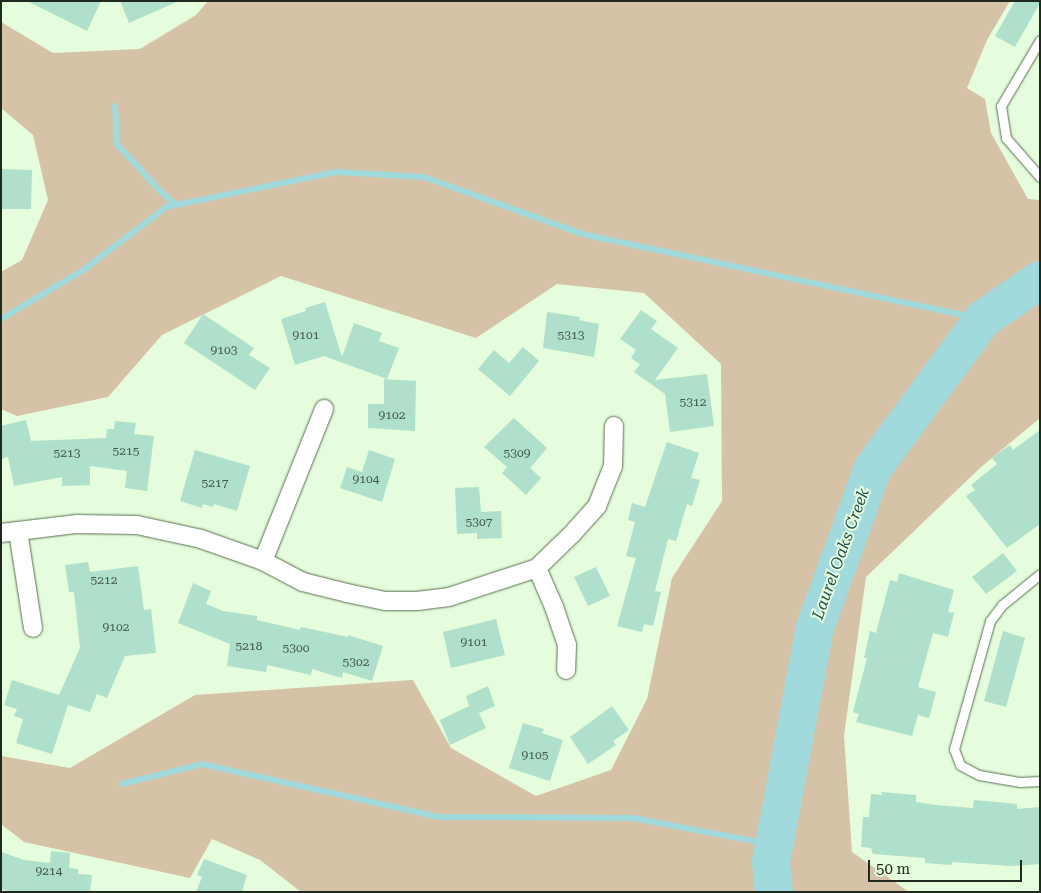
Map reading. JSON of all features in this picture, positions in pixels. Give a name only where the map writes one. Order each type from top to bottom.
[{"type":"street","points":[[263,561],[324,409]]},
{"type":"street","points":[[33,628],[9,532],[77,524],[137,524],[201,539],[263,561],[303,582],[386,601],[417,601],[449,597],[537,568],[572,534],[597,506],[613,466],[614,426]]},
{"type":"street","points":[[537,568],[554,607],[567,645],[566,670]]},
{"type":"lane","points":[[1040,40],[1001,106],[1006,138],[1040,177]]},
{"type":"lane","points":[[1040,574],[1002,605],[990,621],[954,749],[960,765],[979,775],[1020,782],[1040,781]]},
{"type":"shaded area","points":[[208,1],[1010,1],[987,40],[967,88],[985,99],[991,133],[1028,199],[1040,200],[1040,418],[980,468],[866,577],[844,736],[852,852],[909,892],[301,892],[260,860],[212,839],[190,878],[24,842],[1,824],[1,756],[70,768],[195,695],[413,680],[451,748],[536,796],[611,770],[647,699],[672,578],[722,501],[721,364],[644,293],[557,284],[476,338],[281,276],[162,335],[108,397],[17,416],[1,409],[1,272],[22,260],[48,200],[33,135],[1,108],[1,22],[53,53],[140,49],[196,15]]},
{"type":"building","points":[[27,1],[101,1],[87,31]]},
{"type":"building","points":[[120,1],[179,1],[129,23]]},
{"type":"building","points":[[1015,1],[1040,1],[1040,3],[1015,47],[995,36]]},
{"type":"building","points":[[1,169],[32,170],[31,209],[1,209]]},
{"type":"building","points":[[325,302],[342,357],[354,323],[382,333],[379,341],[399,348],[387,379],[324,356],[295,365],[281,319],[306,311],[305,308]]},
{"type":"building","points":[[641,310],[657,321],[651,329],[678,348],[655,380],[707,374],[714,426],[670,432],[665,394],[634,372],[640,364],[631,358],[636,350],[620,339]]},
{"type":"building","points":[[547,312],[580,317],[579,320],[599,324],[594,357],[543,348]]},
{"type":"building","points":[[203,314],[254,348],[249,355],[270,368],[255,390],[184,343]]},
{"type":"building","points":[[523,347],[539,361],[510,396],[478,369],[494,350],[509,363]]},
{"type":"building","points":[[384,379],[416,381],[415,431],[368,428],[368,404],[384,404]]},
{"type":"building","points":[[514,418],[547,448],[530,468],[541,478],[526,495],[502,473],[507,467],[484,447]]},
{"type":"building","points":[[26,420],[31,441],[106,438],[107,429],[114,429],[115,421],[136,423],[134,434],[154,436],[147,491],[125,488],[127,471],[90,466],[90,485],[62,486],[62,477],[14,486],[8,457],[1,459],[1,426]]},
{"type":"building","points":[[1040,430],[1040,524],[1007,548],[966,496],[975,490],[971,485],[997,464],[992,458],[1010,445],[1013,450]]},
{"type":"building","points":[[667,442],[699,453],[691,478],[700,480],[692,506],[687,504],[676,541],[668,539],[655,591],[661,592],[653,626],[644,624],[642,632],[617,626],[636,558],[626,556],[635,522],[628,520],[632,503],[645,507]]},
{"type":"building","points":[[195,450],[250,466],[237,511],[214,504],[213,507],[203,504],[202,508],[180,501]]},
{"type":"building","points":[[369,450],[395,459],[382,502],[340,488],[347,467],[362,472]]},
{"type":"building","points":[[479,487],[481,512],[501,511],[502,538],[477,539],[477,533],[457,534],[455,488]]},
{"type":"building","points":[[1003,553],[1017,571],[986,594],[972,577]]},
{"type":"building","points":[[88,562],[90,572],[138,566],[144,610],[151,609],[156,653],[125,656],[107,698],[97,694],[90,712],[68,705],[52,754],[16,743],[23,719],[14,716],[17,709],[4,705],[12,680],[59,695],[80,648],[74,592],[69,592],[65,565]]},
{"type":"building","points":[[596,567],[610,596],[588,606],[574,577]]},
{"type":"building","points":[[899,573],[954,590],[948,612],[954,613],[948,637],[933,633],[918,687],[936,692],[929,718],[918,715],[912,736],[856,722],[859,714],[853,712],[867,658],[864,658],[870,631],[876,633],[890,580],[897,582]]},
{"type":"building","points":[[193,583],[211,591],[206,604],[223,611],[257,616],[257,620],[300,630],[301,627],[348,637],[348,635],[383,646],[372,681],[343,672],[342,678],[312,669],[311,675],[267,665],[266,672],[227,666],[230,644],[178,623]]},
{"type":"building","points":[[496,619],[505,655],[451,668],[443,632]]},
{"type":"building","points":[[1003,631],[1025,638],[1006,707],[984,701]]},
{"type":"building","points":[[488,686],[495,706],[479,713],[486,728],[450,745],[440,720],[469,706],[466,696]]},
{"type":"building","points":[[612,706],[629,730],[613,741],[616,745],[588,764],[570,737]]},
{"type":"building","points":[[523,723],[544,729],[542,733],[563,740],[550,781],[509,768]]},
{"type":"building","points":[[881,792],[916,795],[916,802],[936,805],[973,808],[974,800],[1017,804],[1017,809],[1040,807],[1040,864],[1011,866],[952,862],[951,865],[925,863],[925,858],[873,854],[871,848],[861,847],[863,817],[869,817],[871,794],[882,795]]},
{"type":"building","points":[[51,851],[70,853],[69,868],[78,869],[78,874],[92,875],[90,892],[11,892],[1,889],[1,852],[24,860],[50,863]]},
{"type":"building","points":[[204,859],[247,875],[242,892],[196,892],[202,877],[197,875]]},
{"type":"waterway","points":[[115,106],[117,144],[159,190],[176,205]]},
{"type":"waterway","points":[[1,319],[82,271],[166,207],[337,172],[424,177],[582,234],[983,319]]},
{"type":"waterway","name":"Laurel Oaks Creek","points":[[774,892],[771,862],[815,628],[873,468],[983,319],[1040,280]]},
{"type":"waterway","points":[[122,784],[202,764],[440,817],[633,818],[774,845]]}]
